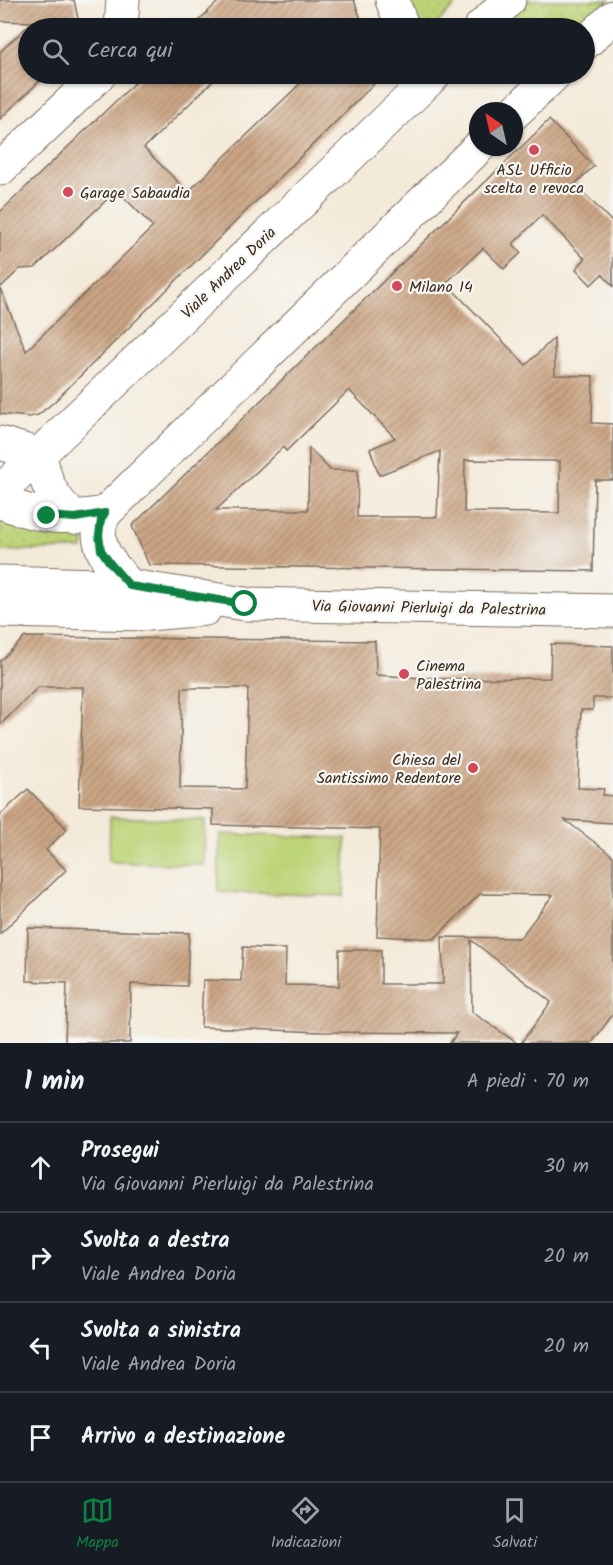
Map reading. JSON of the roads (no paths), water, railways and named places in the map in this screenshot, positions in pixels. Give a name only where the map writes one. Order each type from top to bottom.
[{"type":"street","points":[[122,18],[123,0]]},
{"type":"street","points":[[393,0],[399,18]]},
{"type":"street","points":[[491,18],[509,0]]},
{"type":"street","points":[[595,34],[613,17]]},
{"type":"street","points":[[0,169],[89,84]]},
{"type":"street","name":"Viale Andrea Doria","points":[[0,492],[418,84]]},
{"type":"street","points":[[523,103],[539,84]]},
{"type":"street","points":[[0,502],[34,514],[90,516],[470,156]]},
{"type":"street","points":[[0,443],[39,455],[51,493],[101,520],[99,535],[101,550],[130,586]]},
{"type":"street","name":"Via Giovanni Pierluigi da Palestrina","points":[[2,605],[130,586],[245,604]]},
{"type":"street","name":"Via Giovanni Pierluigi da Palestrina","points":[[2,605],[148,614],[245,604],[613,611]]},
{"type":"place","name":"ASL Ufficio scelta e revoca","points":[[534,150]]},
{"type":"place","name":"Garage Sabaudia","points":[[68,192]]},
{"type":"place","name":"Milano 14","points":[[397,286]]},
{"type":"place","name":"Cinema Palestrina","points":[[404,674]]},
{"type":"place","name":"Chiesa del Santissimo Redentore","points":[[473,768]]}]
